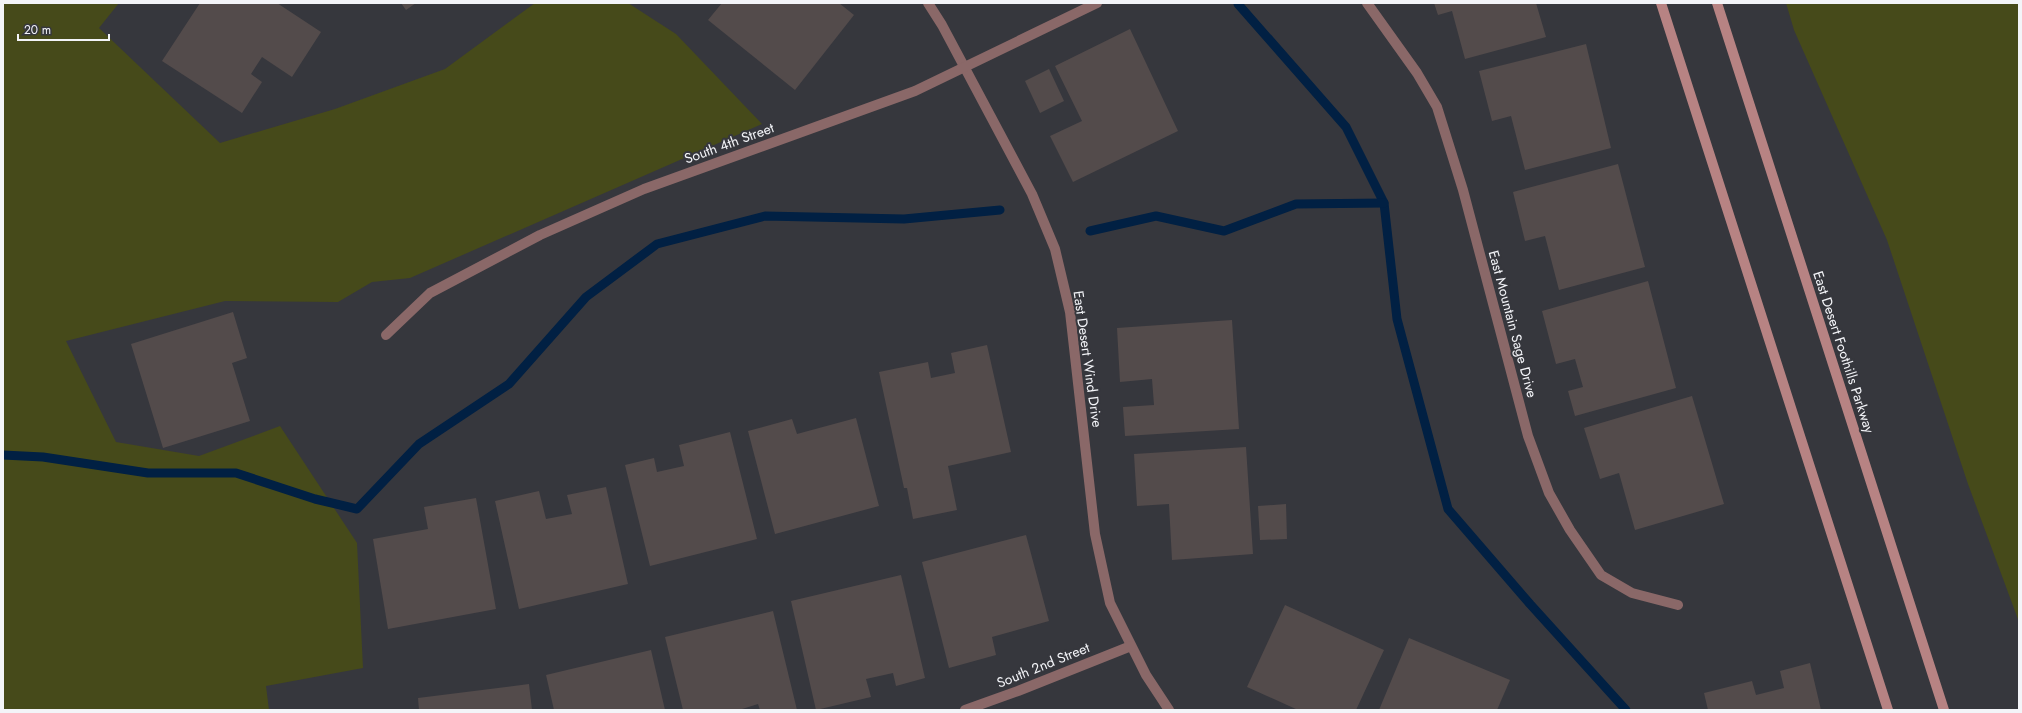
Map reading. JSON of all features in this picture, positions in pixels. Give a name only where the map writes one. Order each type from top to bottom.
[{"type":"street","name":"East Desert Wind Drive","points":[[928,3],[942,25],[1032,194],[1056,249],[1070,312],[1095,534],[1110,603],[1130,646],[1168,710]]},
{"type":"street","name":"South 4th Street","points":[[386,335],[430,293],[540,235],[644,189],[915,91],[1096,3]]},
{"type":"street","name":"East Mountain Sage Drive","points":[[1367,3],[1417,73],[1437,107],[1463,190],[1528,436],[1549,493],[1570,530],[1601,575],[1632,593],[1678,605]]},
{"type":"street","points":[[1661,3],[1888,710]]},
{"type":"street","name":"East Desert Foothills Parkway","points":[[1717,3],[1944,710]]},
{"type":"street","name":"South 2nd Street","points":[[965,710],[1018,691],[1130,646]]},
{"type":"green space","points":[[3,3],[119,3],[99,28],[220,143],[335,109],[445,69],[535,3],[628,3],[676,34],[762,124],[410,278],[372,282],[338,302],[225,301],[66,341],[116,442],[199,456],[280,426],[357,543],[363,668],[266,686],[269,710],[3,710]]},
{"type":"green space","points":[[1786,3],[2019,3],[2019,622],[1968,484],[1887,240],[1794,30]]},
{"type":"building","points":[[200,3],[277,3],[321,32],[292,77],[262,57],[251,74],[262,82],[242,113],[162,61]]},
{"type":"building","points":[[401,3],[416,3],[406,10]]},
{"type":"building","points":[[722,3],[839,3],[854,15],[795,90],[708,20]]},
{"type":"building","points":[[1434,3],[1536,3],[1546,37],[1465,59],[1452,11],[1438,15]]},
{"type":"building","points":[[1130,29],[1178,131],[1073,182],[1050,136],[1082,121],[1055,66]]},
{"type":"building","points":[[1586,44],[1611,148],[1525,170],[1511,116],[1492,121],[1479,71]]},
{"type":"building","points":[[1049,69],[1064,101],[1040,113],[1025,81]]},
{"type":"building","points":[[1618,164],[1645,267],[1559,290],[1545,236],[1525,241],[1513,192]]},
{"type":"building","points":[[1648,281],[1676,388],[1575,416],[1568,391],[1583,387],[1575,359],[1556,364],[1542,311]]},
{"type":"building","points":[[233,312],[247,358],[232,363],[250,421],[163,448],[131,344]]},
{"type":"building","points":[[1232,320],[1239,429],[1125,436],[1123,407],[1154,405],[1152,379],[1120,382],[1117,328]]},
{"type":"building","points":[[987,345],[1011,452],[948,466],[957,510],[913,519],[907,488],[904,488],[879,372],[928,362],[931,378],[955,373],[951,353]]},
{"type":"building","points":[[1692,396],[1724,504],[1635,530],[1619,473],[1600,479],[1584,428]]},
{"type":"building","points":[[856,418],[879,506],[775,534],[748,431],[792,419],[797,434]]},
{"type":"building","points":[[730,432],[757,539],[650,566],[625,465],[654,458],[657,472],[684,466],[679,445]]},
{"type":"building","points":[[1246,447],[1253,554],[1172,560],[1169,504],[1137,506],[1134,454]]},
{"type":"building","points":[[606,487],[628,584],[519,609],[495,501],[539,491],[546,519],[572,514],[567,495]]},
{"type":"building","points":[[476,498],[496,609],[388,629],[373,539],[428,529],[424,507]]},
{"type":"building","points":[[1286,504],[1287,539],[1260,540],[1258,506]]},
{"type":"building","points":[[1026,535],[1049,621],[992,637],[996,655],[949,668],[922,562]]},
{"type":"building","points":[[901,575],[925,678],[896,686],[893,673],[866,679],[871,697],[816,710],[791,601]]},
{"type":"building","points":[[1285,605],[1384,650],[1356,710],[1298,710],[1247,687]]},
{"type":"building","points":[[773,611],[797,710],[760,710],[758,704],[739,710],[683,710],[665,637]]},
{"type":"building","points":[[1409,638],[1510,680],[1497,710],[1379,710]]},
{"type":"building","points":[[651,650],[665,710],[554,710],[546,675]]},
{"type":"building","points":[[1810,663],[1821,710],[1708,710],[1704,693],[1752,681],[1756,695],[1784,688],[1780,671]]},
{"type":"building","points":[[529,684],[532,710],[419,710],[418,698]]},
{"type":"waterway","points":[[1238,4],[1346,127],[1384,203],[1397,319],[1448,509],[1530,604],[1626,710]]},
{"type":"waterway","points":[[1090,231],[1156,216],[1224,231],[1296,204],[1384,203]]},
{"type":"waterway","points":[[3,455],[43,457],[148,473],[236,473],[315,499],[357,509],[419,444],[509,384],[586,297],[657,244],[765,216],[904,219],[1000,210]]}]
